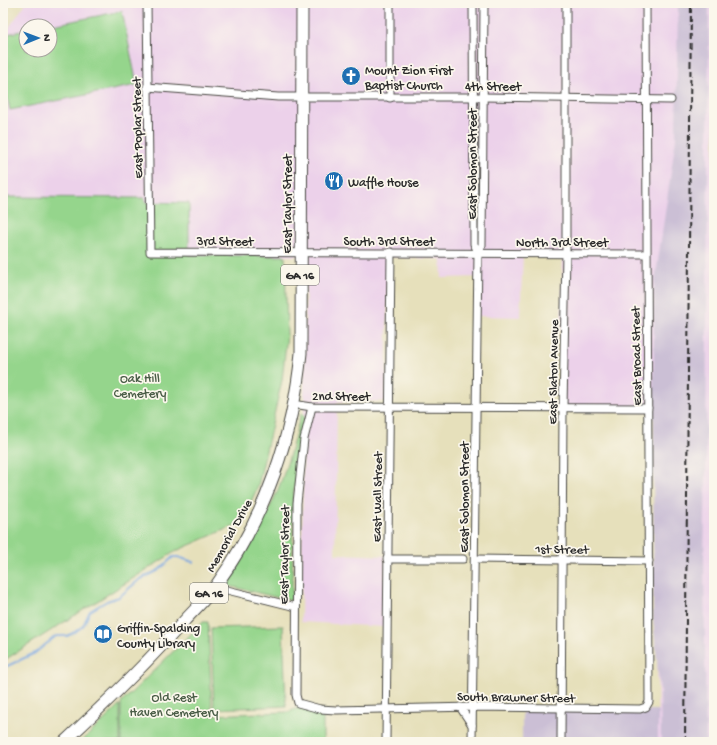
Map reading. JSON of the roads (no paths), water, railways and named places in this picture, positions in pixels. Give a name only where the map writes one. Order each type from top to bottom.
[{"type":"main road","name":"East Taylor Street","points":[[293,404],[301,353],[300,98],[302,3]]},
{"type":"main road","name":"Memorial Drive","points":[[64,742],[111,698],[167,641],[217,584],[245,539],[265,499],[280,458],[293,404]]},
{"type":"street","name":"East Poplar Street","points":[[147,3],[150,252]]},
{"type":"street","points":[[390,3],[390,98]]},
{"type":"street","name":"East Solomon Street","points":[[472,742],[478,252],[474,244],[473,3]]},
{"type":"street","name":"East Solomon Street","points":[[478,252],[482,245],[484,3]]},
{"type":"street","name":"East Slaton Avenue","points":[[561,742],[563,408],[566,253],[566,3]]},
{"type":"street","name":"East Broad Street","points":[[646,3],[649,702],[646,707]]},
{"type":"street","name":"4th Street","points":[[148,87],[300,98],[483,97],[671,100]]},
{"type":"street","name":"3rd Street","points":[[150,252],[300,252]]},
{"type":"street","name":"South 3rd Street","points":[[300,252],[478,252]]},
{"type":"street","name":"East Wall Street","points":[[386,742],[388,407],[391,252]]},
{"type":"street","name":"North 3rd Street","points":[[478,252],[646,254]]},
{"type":"street","name":"2nd Street","points":[[293,404],[312,407],[563,408]]},
{"type":"street","name":"East Taylor Street","points":[[312,407],[304,439],[297,502],[296,695],[298,703],[312,708],[331,710],[386,709]]},
{"type":"street","points":[[563,408],[648,408]]},
{"type":"street","points":[[387,559],[463,559]]},
{"type":"street","name":"1st Street","points":[[475,559],[648,561]]},
{"type":"street","points":[[217,584],[227,590],[296,607]]},
{"type":"street","points":[[460,707],[472,725]]},
{"type":"street","name":"South Brawner Street","points":[[386,709],[472,707],[640,710],[646,707]]},
{"type":"waterway","points":[[3,668],[35,653],[56,636],[67,636],[75,632],[83,626],[90,611],[107,601],[119,597],[139,580],[159,570],[173,557],[178,557],[193,562]]},
{"type":"railway","points":[[685,742],[691,3]]},
{"type":"place","name":"Mount Zion First Baptist Church","points":[[351,76]]},
{"type":"place","name":"Waffle House","points":[[334,181]]},
{"type":"place","name":"Griffin-Spalding County Library","points":[[103,634]]},
{"type":"park label","name":"Oak Hill Cemetery","points":[[140,384]]},
{"type":"park label","name":"Old Rest Haven Cemetery","points":[[174,704]]}]
